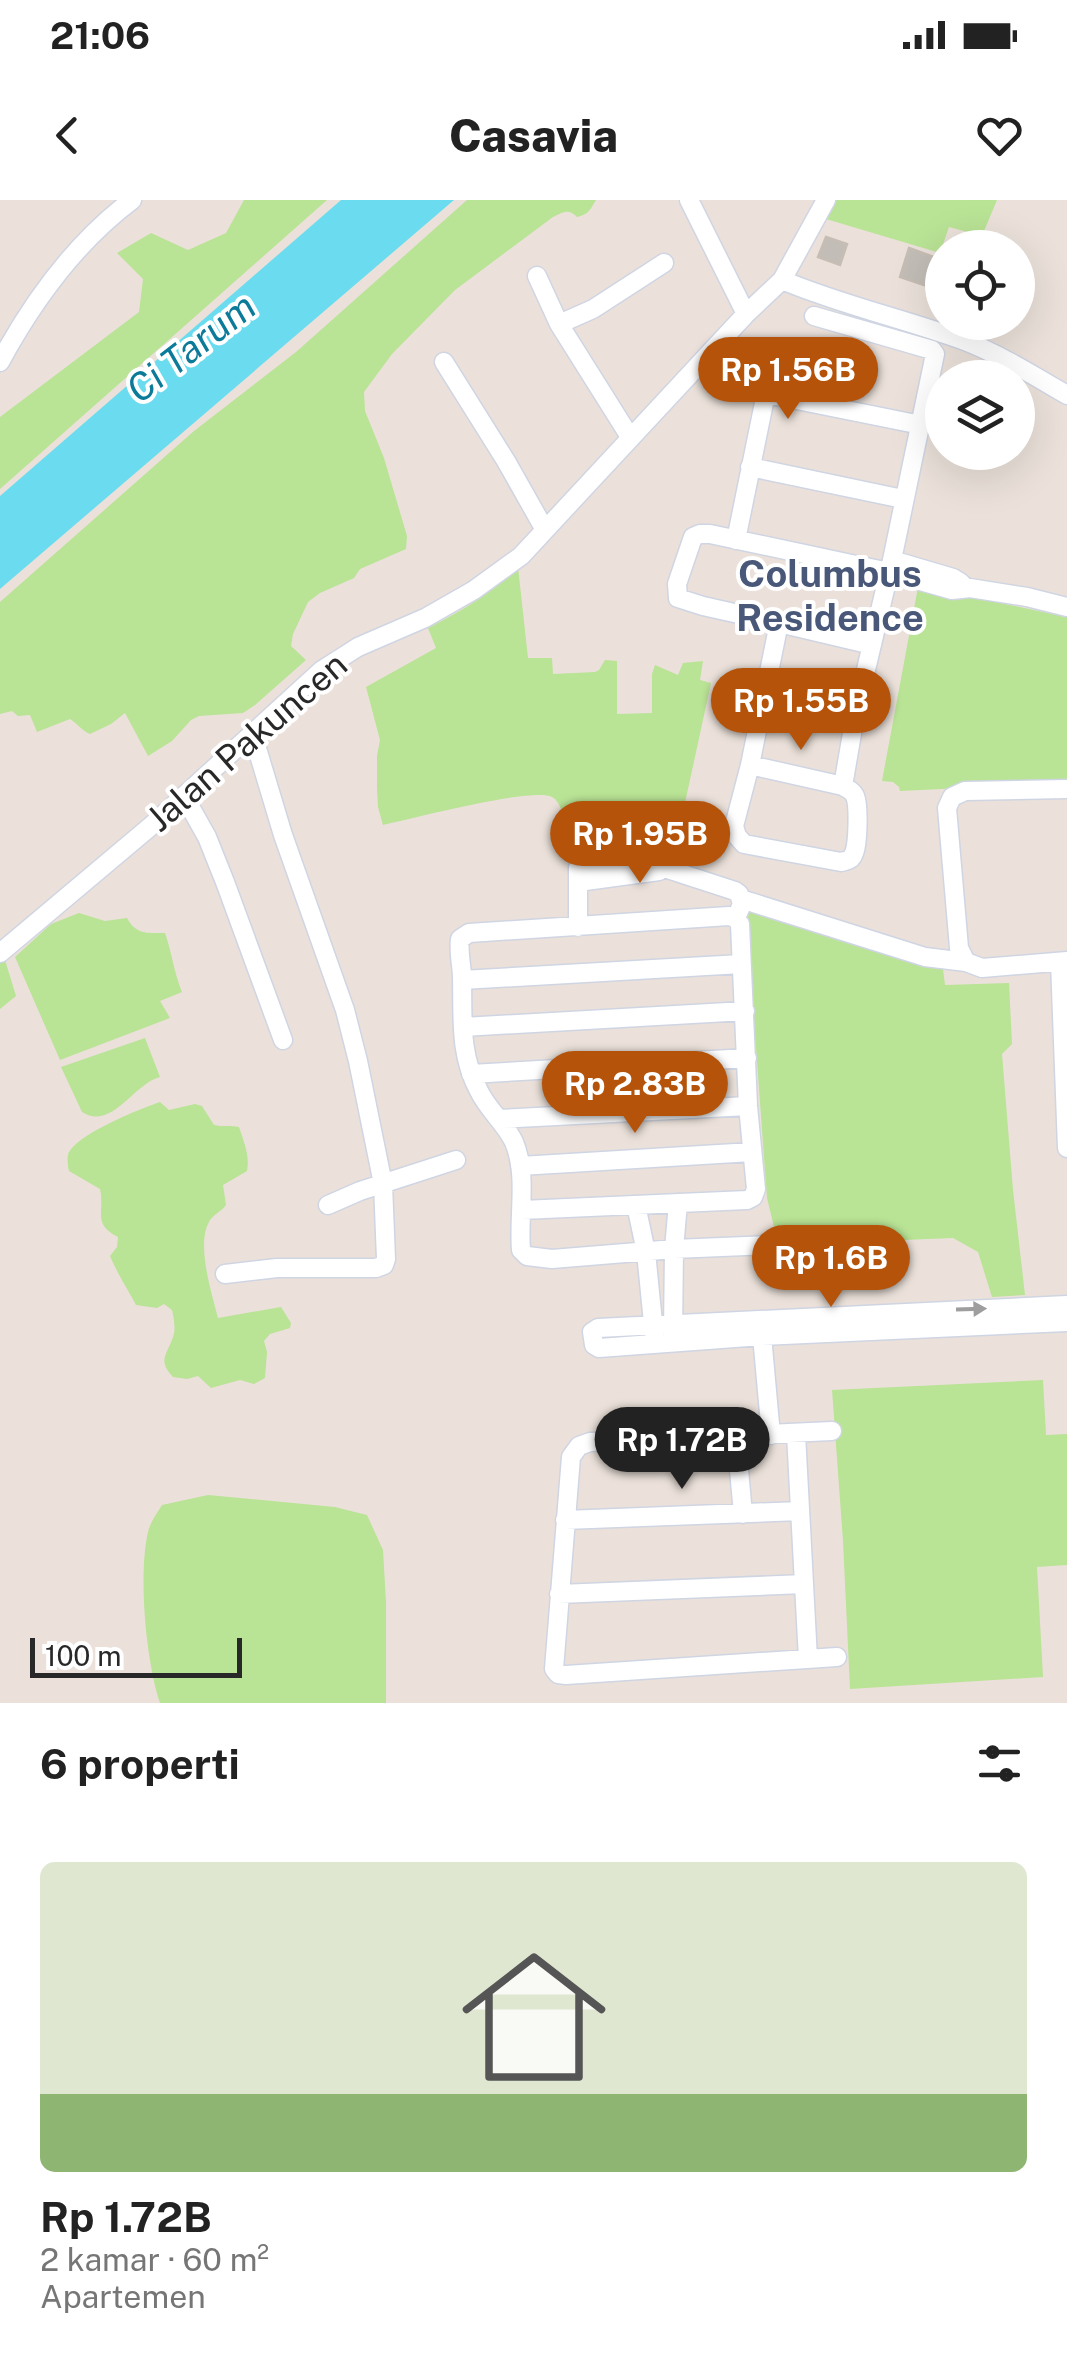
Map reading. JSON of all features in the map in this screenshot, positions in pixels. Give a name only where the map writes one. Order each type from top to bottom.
[{"type":"street","points":[[0,362],[38,301],[85,240],[132,200]]},
{"type":"street","points":[[689,200],[746,314]]},
{"type":"street","name":"Jalan Pakuncen","points":[[0,951],[184,796],[322,670],[358,647],[425,618],[474,590],[521,556],[782,280],[826,200]]},
{"type":"street","points":[[559,324],[593,308],[664,263]]},
{"type":"street","points":[[537,276],[559,324],[630,438]]},
{"type":"street","points":[[782,280],[964,341],[1067,395]]},
{"type":"street","points":[[814,316],[932,350],[935,360],[843,786]]},
{"type":"street","points":[[444,362],[546,530]]},
{"type":"street","points":[[736,540],[765,398],[772,395],[921,426]]},
{"type":"street","points":[[750,467],[903,499]]},
{"type":"street","points":[[872,646],[678,598],[677,584],[693,536],[710,534],[890,566],[952,590],[970,588],[1067,607]]},
{"type":"street","points":[[750,765],[852,791],[856,798],[854,852],[849,860],[841,862],[744,844],[734,826],[779,623]]},
{"type":"street","points":[[764,698],[856,716]]},
{"type":"street","points":[[226,1274],[277,1268],[376,1268],[384,1266],[386,1259],[383,1184],[358,1060],[345,1010],[253,735]]},
{"type":"street","points":[[966,962],[960,948],[948,808],[952,797],[965,791],[1067,789]]},
{"type":"street","points":[[184,796],[226,882],[282,1040]]},
{"type":"street","points":[[578,927],[578,868],[587,863],[646,862],[735,892],[742,899],[925,958],[966,962],[982,968],[1064,962],[1067,1148]]},
{"type":"street","points":[[736,918],[742,899]]},
{"type":"street","points":[[522,1210],[753,1197],[756,1189],[740,924],[730,916],[469,933],[460,939],[458,948],[465,1060],[488,1108],[514,1142],[520,1166],[521,1250],[526,1256],[552,1258],[772,1246]]},
{"type":"street","points":[[462,980],[742,964]]},
{"type":"street","points":[[463,1027],[745,1012]]},
{"type":"street","points":[[471,1074],[747,1058]]},
{"type":"street","points":[[499,1119],[748,1106]]},
{"type":"street","points":[[520,1166],[752,1152]]},
{"type":"street","points":[[328,1205],[456,1160]]},
{"type":"street","points":[[664,1334],[678,1203]]},
{"type":"street","points":[[636,1205],[664,1334]]},
{"type":"street","points":[[664,1334],[1067,1305]]},
{"type":"street","points":[[761,1328],[1067,1322]]},
{"type":"street","points":[[761,1328],[772,1435]]},
{"type":"street","points":[[832,1432],[590,1442],[579,1446],[571,1457],[554,1669],[558,1674],[837,1657]]},
{"type":"street","points":[[796,1434],[808,1659]]},
{"type":"street","points":[[736,1437],[743,1514]]},
{"type":"street","points":[[566,1520],[800,1511]]},
{"type":"street","points":[[559,1594],[804,1584]]},
{"type":"green space","points":[[244,200],[327,200],[0,489],[0,417],[139,312],[143,279],[117,253],[151,233],[188,250],[226,233]]},
{"type":"green space","points":[[467,200],[596,200],[581,216],[566,212],[553,217],[455,290],[392,354],[364,392],[365,411],[384,458],[407,536],[406,549],[360,569],[354,578],[308,602],[291,646],[306,660],[243,713],[199,716],[172,741],[148,756],[125,713],[90,734],[70,719],[37,732],[30,715],[18,716],[12,711],[0,714],[0,602],[194,431],[296,352]]},
{"type":"green space","points":[[836,200],[997,200],[984,230],[925,230],[925,249],[826,219]]},
{"type":"green space","points":[[518,567],[528,658],[552,658],[553,674],[595,672],[605,660],[617,661],[617,714],[652,713],[655,665],[678,675],[683,663],[703,661],[700,680],[711,683],[678,835],[641,827],[566,833],[559,804],[552,797],[540,795],[497,800],[383,825],[377,788],[380,740],[366,687],[436,648],[428,628],[475,601]]},
{"type":"green space","points":[[918,587],[1067,617],[1067,783],[900,791],[893,782],[882,781]]},
{"type":"green space","points":[[751,909],[943,969],[945,985],[1009,983],[1012,1044],[1002,1054],[1025,1295],[992,1297],[978,1252],[953,1238],[804,1244],[780,1237],[767,1198],[747,925]]},
{"type":"green space","points":[[79,913],[105,921],[127,918],[138,930],[165,933],[182,992],[160,1001],[170,1018],[60,1060],[15,957],[51,924]]},
{"type":"green space","points":[[5,960],[16,996],[0,1009],[0,963]]},
{"type":"green space","points":[[145,1038],[160,1077],[103,1116],[82,1112],[61,1067]]},
{"type":"green space","points":[[160,1102],[169,1110],[202,1106],[214,1125],[239,1127],[243,1138],[247,1171],[223,1185],[226,1205],[209,1222],[204,1243],[218,1318],[281,1307],[291,1323],[290,1328],[270,1334],[264,1341],[265,1378],[254,1384],[240,1380],[211,1388],[198,1376],[173,1377],[164,1362],[174,1331],[172,1310],[164,1304],[157,1308],[136,1305],[110,1256],[118,1237],[102,1222],[100,1189],[69,1171],[68,1155],[82,1139]]},
{"type":"green space","points":[[1043,1380],[1046,1435],[1067,1434],[1067,1565],[1037,1567],[1043,1677],[850,1689],[832,1390]]},
{"type":"green space","points":[[208,1495],[335,1507],[367,1515],[383,1550],[386,1703],[160,1703],[145,1618],[148,1532],[162,1505]]},
{"type":"water","name":"Ci Tarum","points":[[341,200],[454,200],[0,589],[0,496]]},
{"type":"building","points":[[826,237],[847,244],[840,265],[818,257]]},
{"type":"building","points":[[909,248],[925,254],[925,285],[900,277]]},
{"type":"district","name":"Columbus Residence","points":[[830,596]]}]
